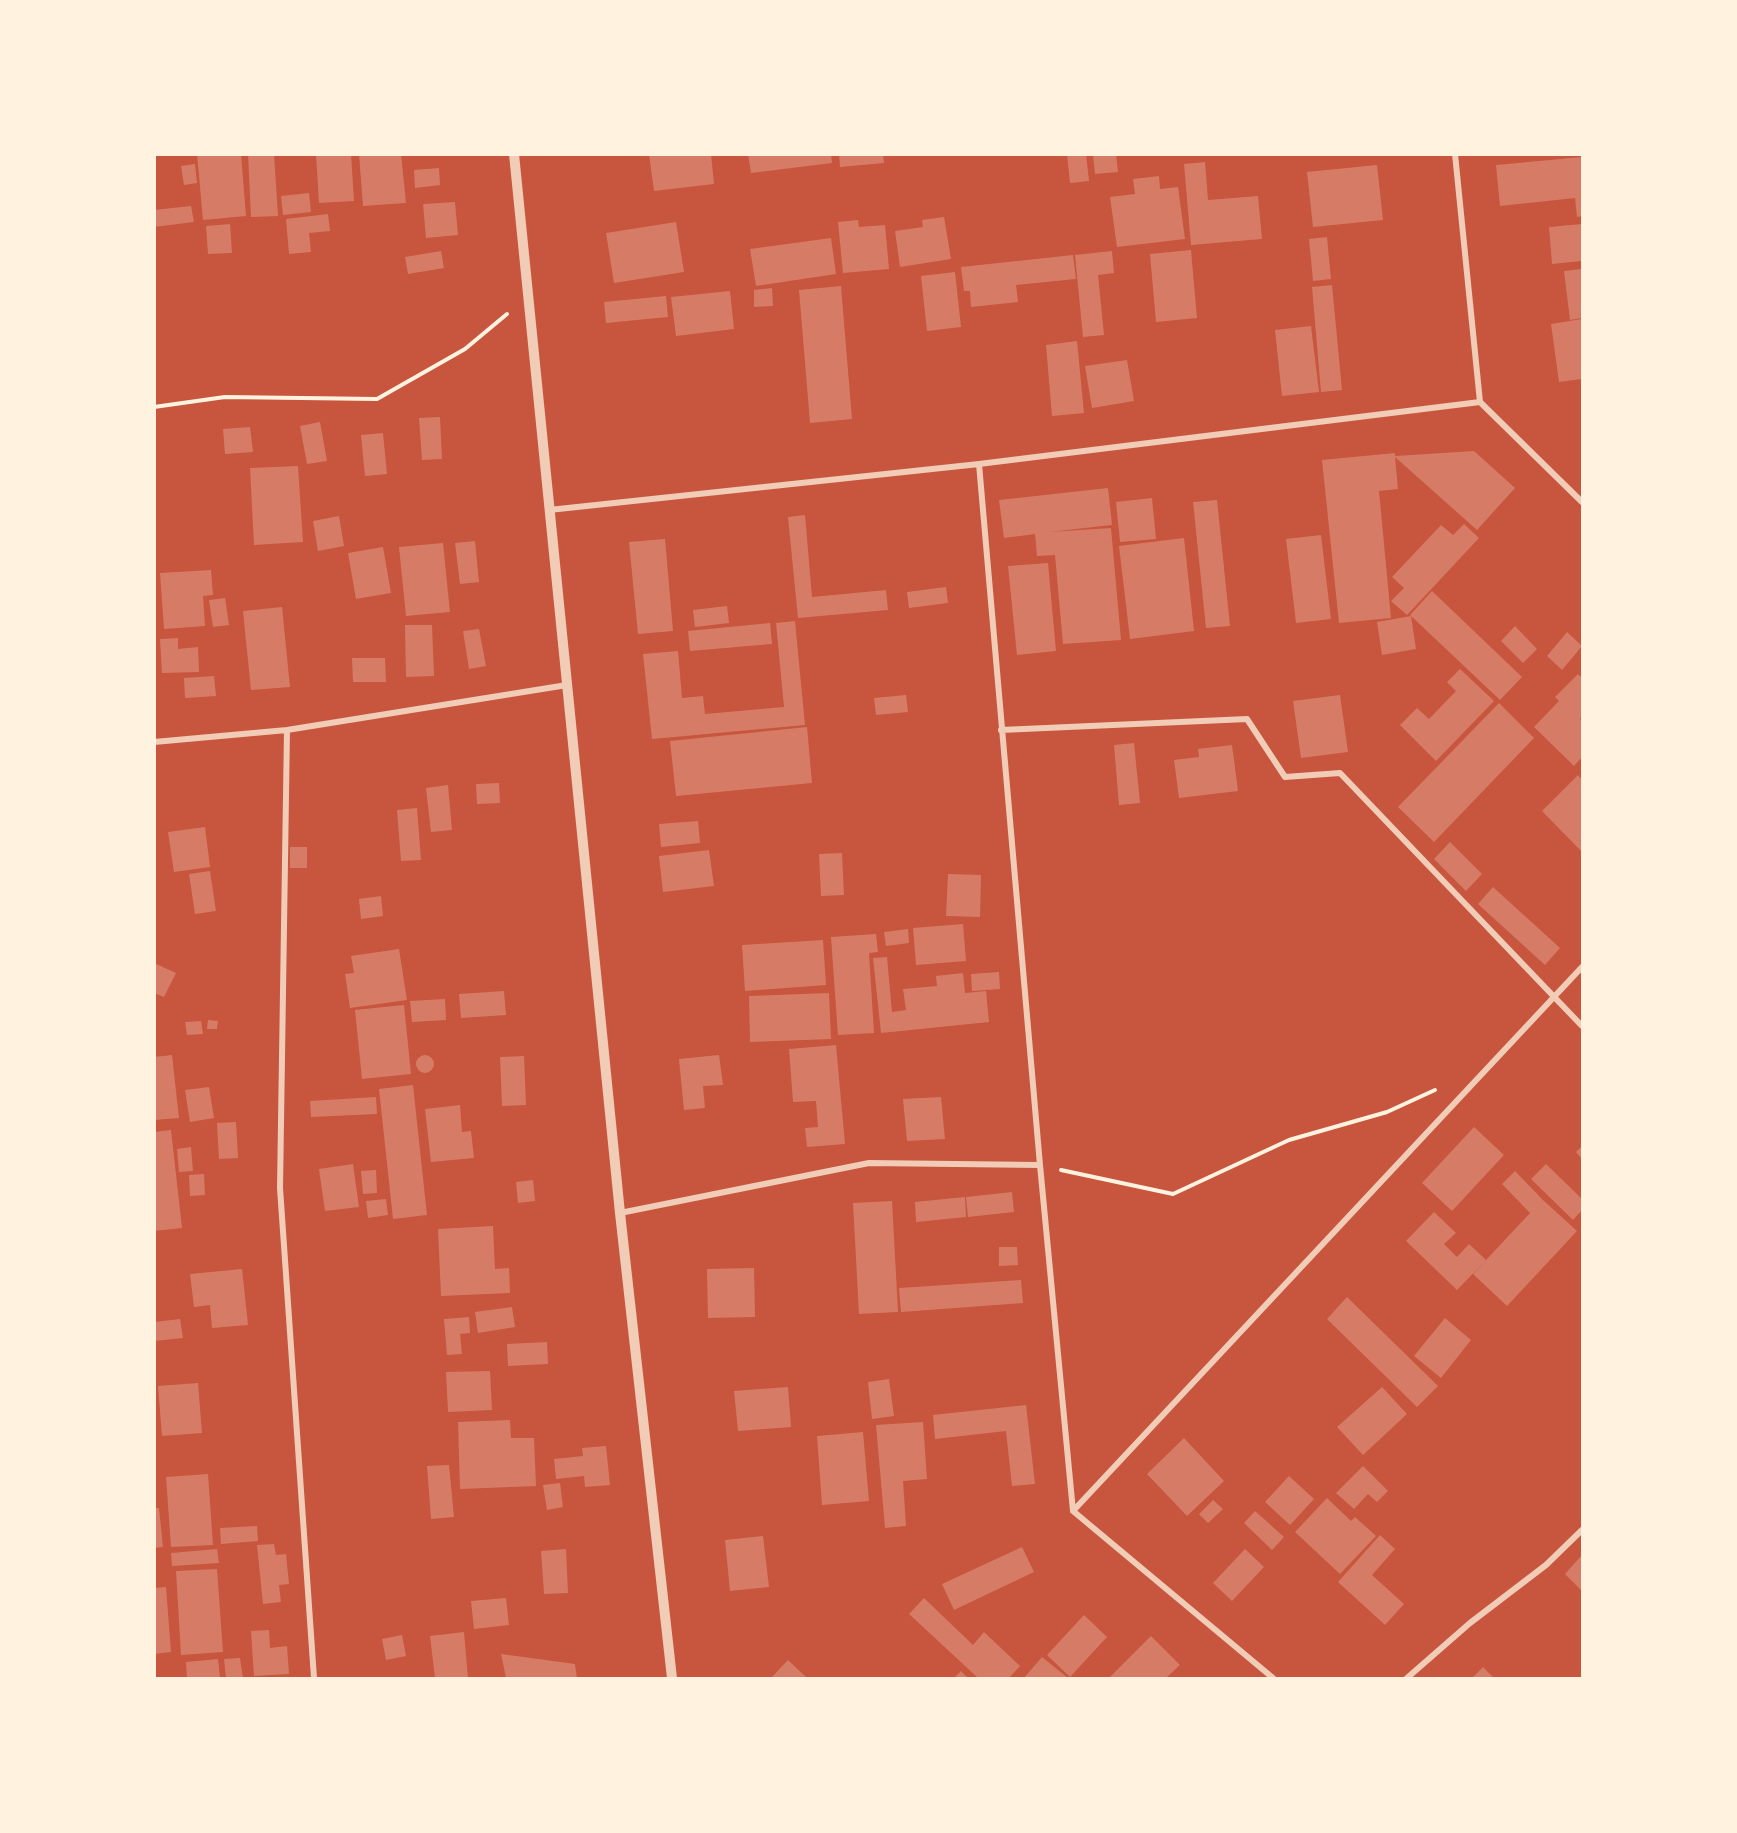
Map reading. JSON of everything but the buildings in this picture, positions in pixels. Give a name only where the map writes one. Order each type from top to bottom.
[{"type":"street","points":[[514,154],[620,1213],[672,1678]]},
{"type":"street","points":[[1455,154],[1480,402],[1582,502]]},
{"type":"street","points":[[549,510],[980,464],[1480,402]]},
{"type":"street","points":[[980,464],[1001,730],[1073,1511],[1273,1678]]},
{"type":"street","points":[[154,742],[287,729],[567,685]]},
{"type":"street","points":[[1001,730],[1247,719],[1285,777],[1340,773],[1582,1026]]},
{"type":"street","points":[[287,729],[280,1188],[314,1678]]},
{"type":"street","points":[[1073,1511],[1582,967]]},
{"type":"street","points":[[620,1213],[869,1163],[1040,1165]]},
{"type":"street","points":[[1407,1678],[1470,1623],[1546,1565],[1582,1530]]},
{"type":"path","points":[[154,407],[225,397],[377,399],[465,349],[528,296]]},
{"type":"path","points":[[1040,1165],[1173,1194],[1289,1140],[1387,1112],[1439,1089]]}]
